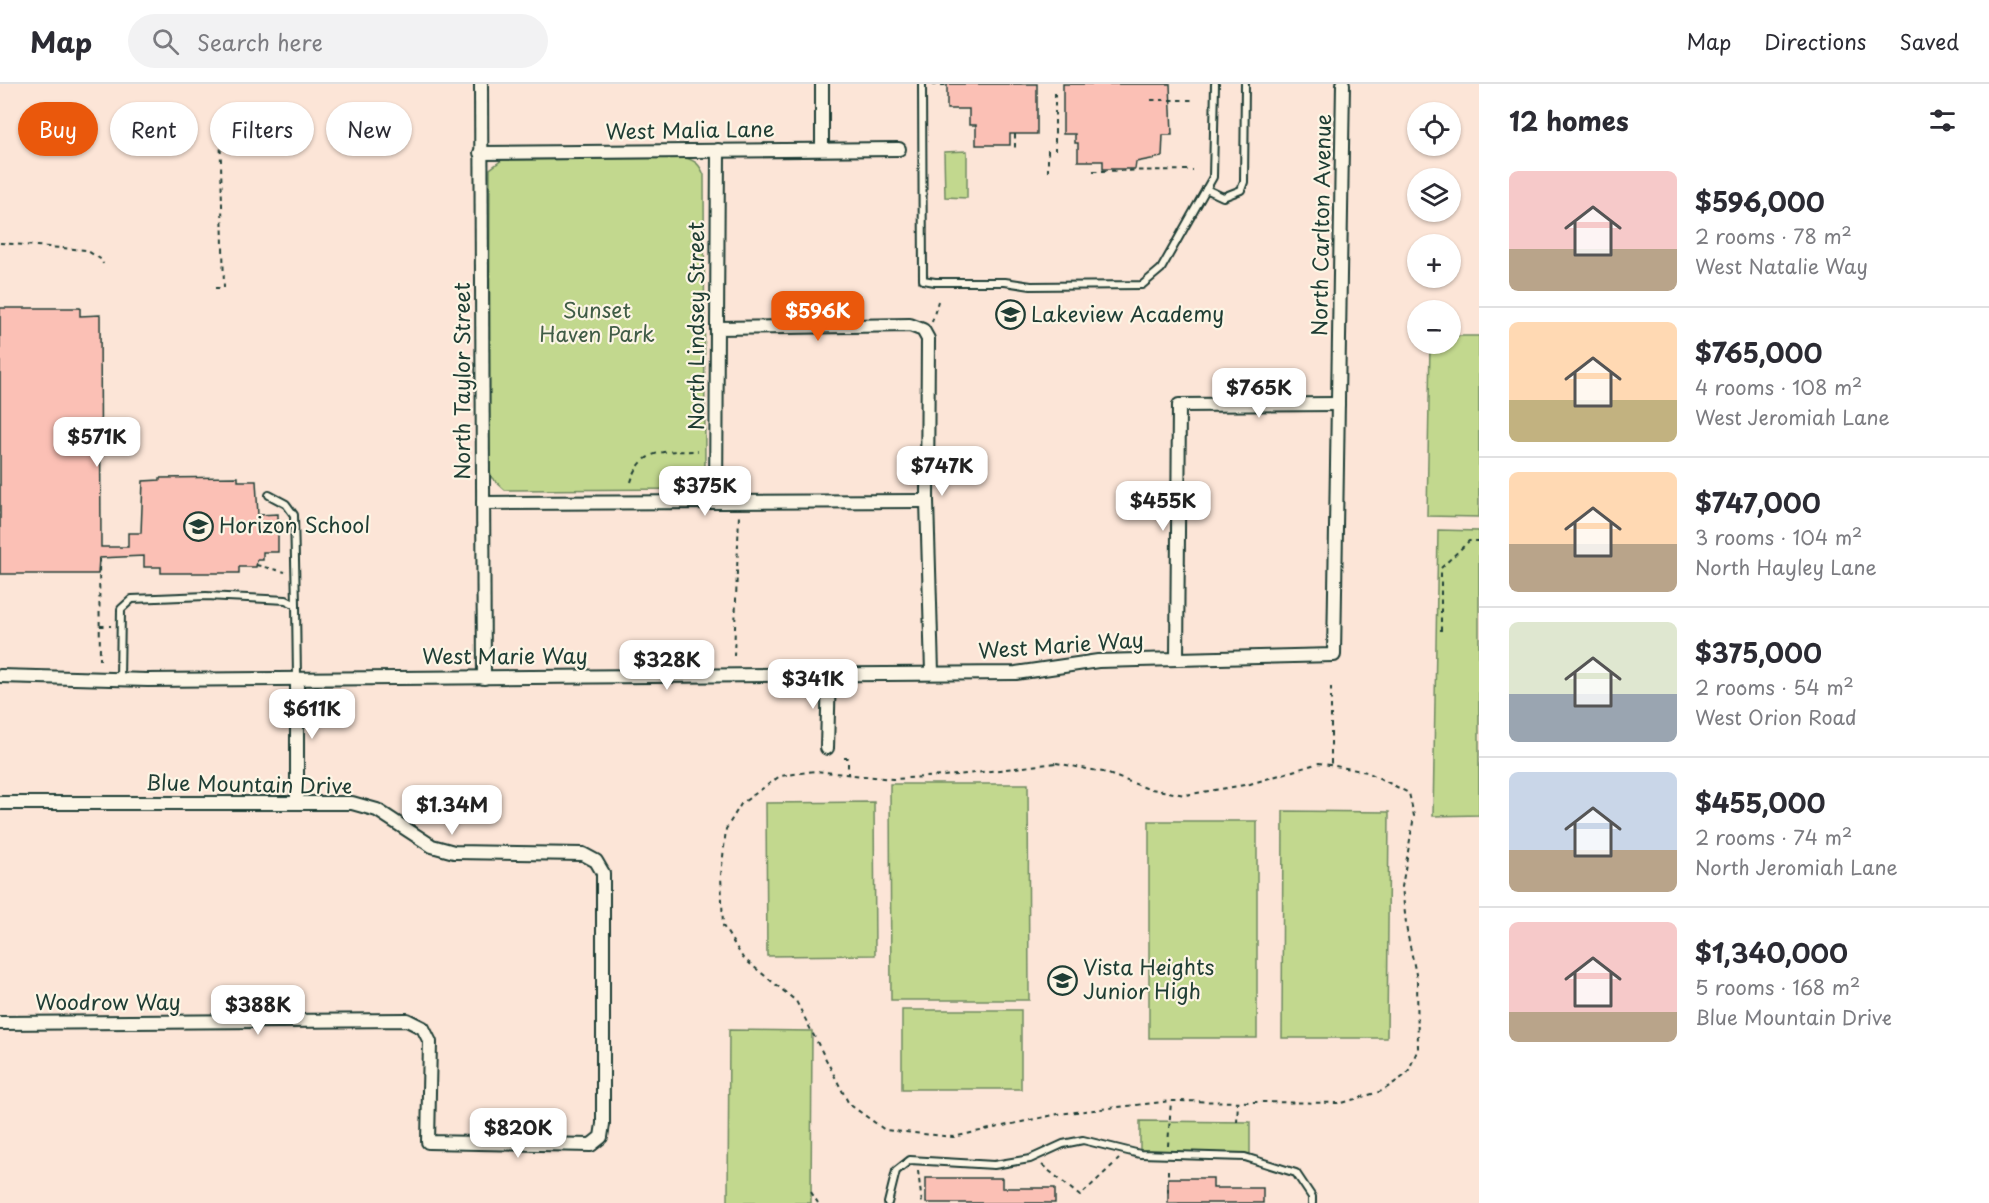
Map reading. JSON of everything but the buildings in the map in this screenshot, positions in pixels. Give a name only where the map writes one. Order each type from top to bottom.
[{"type":"street","name":"North Taylor Street","points":[[481,84],[484,678]]},
{"type":"street","points":[[822,84],[822,149]]},
{"type":"street","name":"North Carlton Avenue","points":[[1334,655],[1343,84]]},
{"type":"street","name":"West Malia Lane","points":[[480,153],[899,149]]},
{"type":"street","name":"North Lindsey Street","points":[[716,502],[718,150]]},
{"type":"street","points":[[717,328],[910,325],[927,328],[927,501],[932,672]]},
{"type":"street","points":[[1177,659],[1179,405],[1338,404]]},
{"type":"street","points":[[483,503],[927,501]]},
{"type":"street","name":"West Marie Way","points":[[0,676],[120,680],[1016,673],[1089,662],[1334,655]]},
{"type":"street","points":[[827,748],[829,673]]},
{"type":"street","points":[[297,678],[297,802]]},
{"type":"street","name":"Blue Mountain Drive","points":[[0,803],[352,803],[377,810],[432,846],[454,852],[583,854],[596,861],[603,873],[603,1124],[601,1137],[591,1145],[428,1142]]},
{"type":"street","name":"Woodrow Way","points":[[0,1023],[407,1020],[423,1028],[430,1042],[428,1142]]},
{"type":"lane","points":[[926,85],[923,280],[1005,282],[1031,286],[1142,285],[1161,269],[1213,177],[1215,84]]},
{"type":"lane","points":[[1206,189],[1223,198],[1241,190],[1244,182],[1245,84]]},
{"type":"lane","points":[[269,495],[286,504],[294,514],[297,678]]},
{"type":"lane","points":[[120,680],[121,609],[132,599],[206,596],[286,600],[296,605]]},
{"type":"lane","points":[[888,1203],[896,1171],[910,1160],[994,1165],[1033,1158],[1062,1144],[1083,1140],[1140,1155],[1245,1157],[1296,1173],[1312,1197],[1312,1203]]},
{"type":"path","points":[[926,85],[947,86]]},
{"type":"path","points":[[1054,93],[1055,150]]},
{"type":"path","points":[[1150,100],[1193,100]]},
{"type":"path","points":[[1015,134],[1015,150]]},
{"type":"path","points":[[1048,150],[1048,172]]},
{"type":"path","points":[[215,288],[224,288],[221,156]]},
{"type":"path","points":[[1093,171],[1193,170]]},
{"type":"path","points":[[0,243],[86,250],[102,260],[102,264]]},
{"type":"path","points":[[927,328],[938,301]]},
{"type":"path","points":[[631,482],[639,464],[648,456],[658,452],[698,451]]},
{"type":"path","points":[[734,656],[739,515]]},
{"type":"path","points":[[1441,632],[1441,568],[1469,541],[1479,541]]},
{"type":"path","points":[[99,558],[100,660]]},
{"type":"path","points":[[256,565],[286,572]]},
{"type":"path","points":[[100,626],[111,626]]},
{"type":"path","points":[[1331,687],[1332,765]]},
{"type":"path","points":[[844,758],[848,758],[848,774]]},
{"type":"path","points":[[1056,763],[1103,772],[1146,788],[1185,795],[1250,784],[1319,763],[1367,772],[1409,793],[1414,816],[1402,887],[1407,932],[1417,979],[1418,1049],[1407,1074],[1382,1091],[1342,1103],[1170,1101],[1058,1114],[953,1137],[885,1130],[849,1104],[796,1001],[743,958],[723,926],[721,875],[726,829],[741,804],[780,776],[815,771],[848,774],[893,779],[958,775],[1056,763]]},
{"type":"path","points":[[1167,1155],[1171,1121],[1170,1101]]},
{"type":"path","points":[[1238,1102],[1238,1122]]},
{"type":"path","points":[[1033,1158],[1080,1196],[1127,1151]]},
{"type":"path","points":[[1168,1170],[1168,1196]]},
{"type":"path","points":[[918,1171],[922,1203]]},
{"type":"path","points":[[811,1192],[818,1203]]},
{"type":"green space","points":[[967,151],[967,198],[945,197],[944,152]]},
{"type":"green space","name":"Sunset Haven Park","points":[[686,158],[697,164],[704,175],[705,474],[702,481],[692,489],[505,490],[492,478],[489,469],[490,169],[502,160]]},
{"type":"green space","points":[[1461,336],[1479,336],[1479,517],[1427,516],[1430,354],[1461,354]]},
{"type":"green space","points":[[1438,530],[1479,531],[1479,815],[1433,816]]},
{"type":"green space","points":[[890,784],[1028,784],[1029,1000],[891,1000]]},
{"type":"green space","points":[[874,802],[875,955],[767,956],[766,803]]},
{"type":"green space","points":[[1283,811],[1389,812],[1387,1038],[1282,1038]]},
{"type":"green space","points":[[1149,821],[1257,821],[1257,1038],[1149,1038]]},
{"type":"green space","points":[[902,1010],[1021,1010],[1021,1089],[902,1089]]},
{"type":"green space","points":[[729,1030],[812,1031],[811,1203],[728,1203]]},
{"type":"green space","points":[[1140,1121],[1250,1122],[1250,1155],[1140,1154]]},
{"type":"place","name":"Lakeview Academy","points":[[1010,315]]},
{"type":"place","name":"Horizon School","points":[[198,526]]},
{"type":"place","name":"Vista Heights Junior High","points":[[1062,980]]}]
